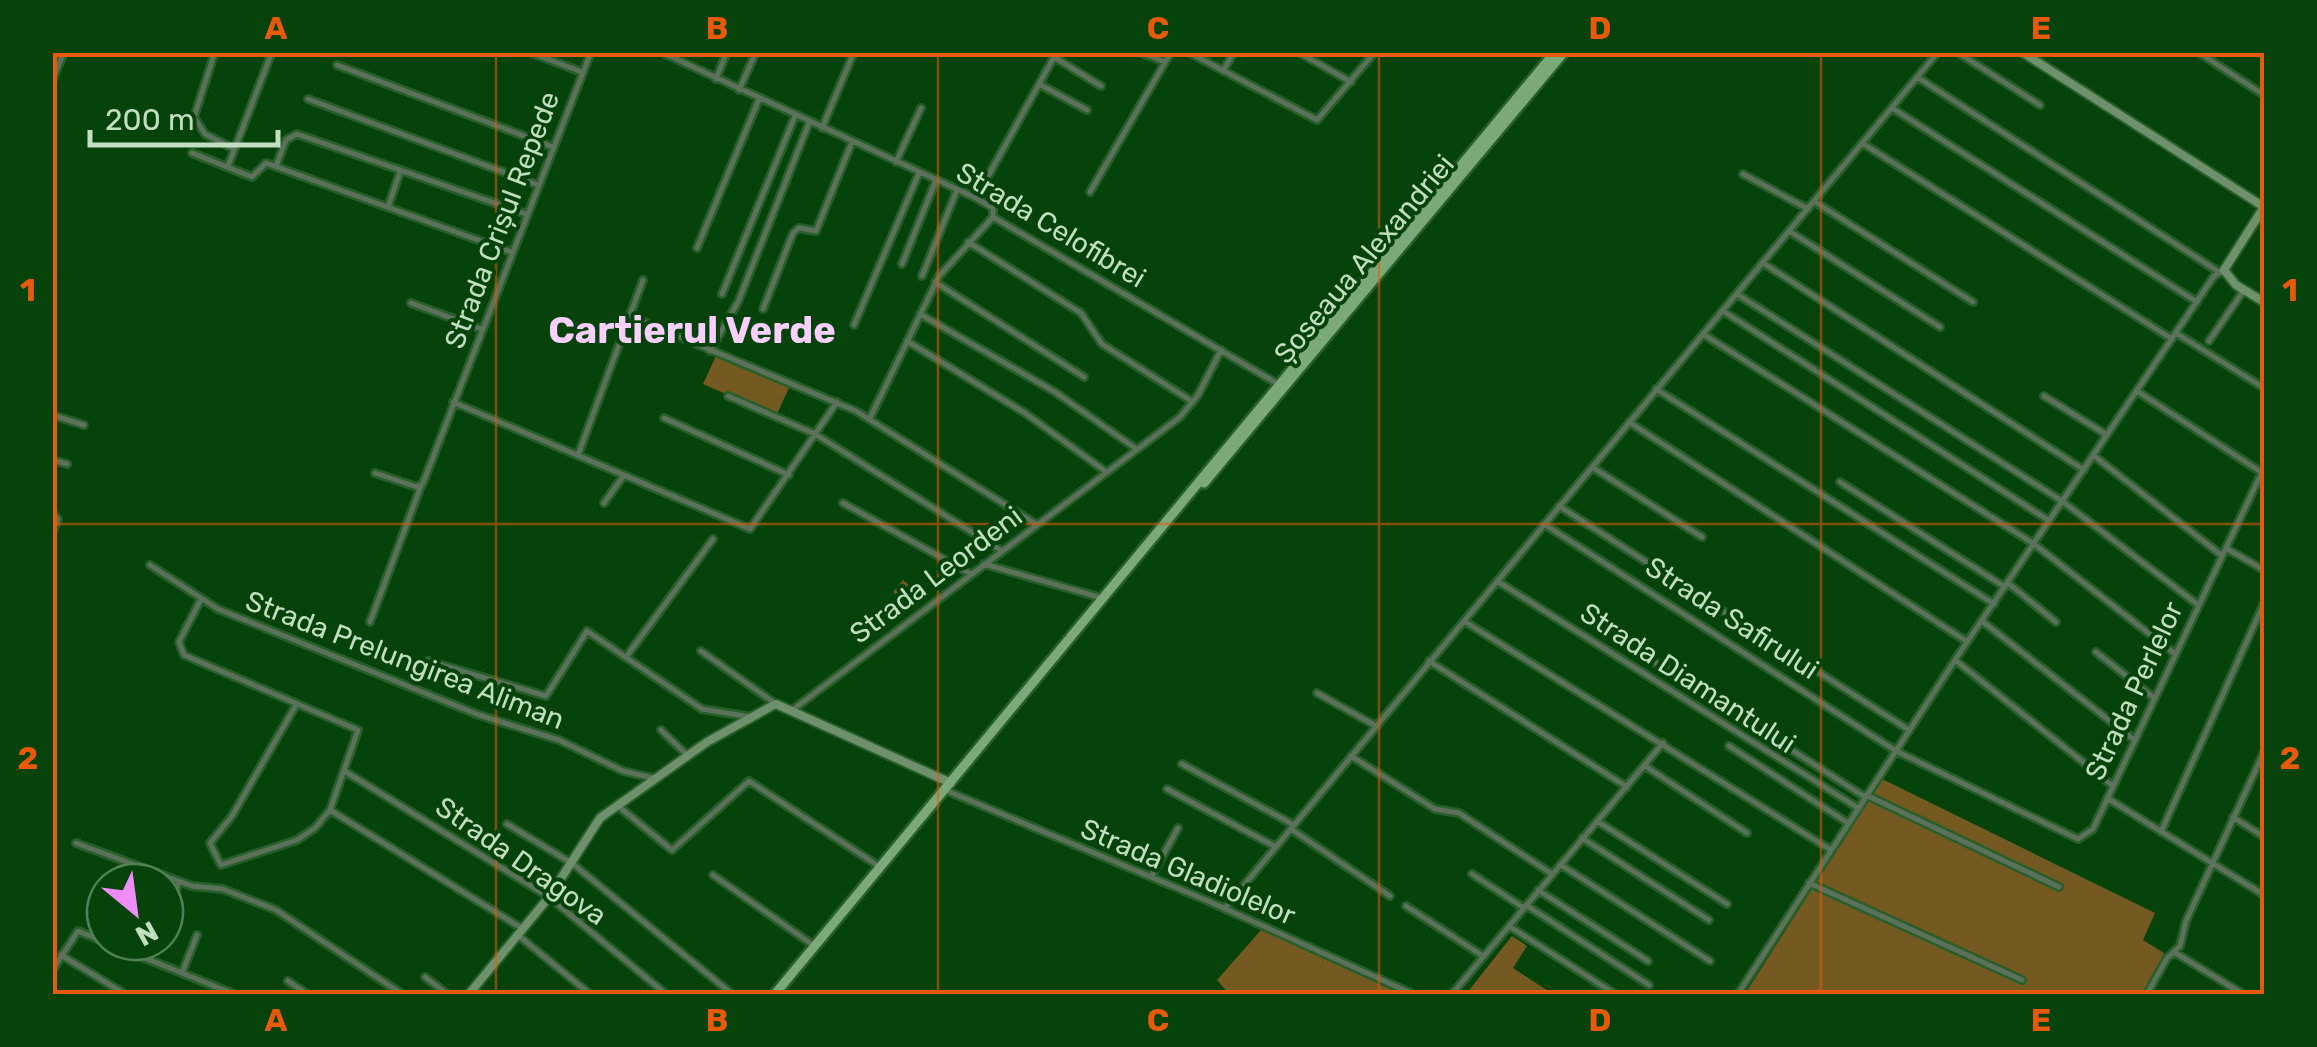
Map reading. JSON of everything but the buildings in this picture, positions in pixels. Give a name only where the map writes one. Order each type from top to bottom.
[{"type":"main road","name":"Șoseaua Alexandriei","points":[[775,994],[1555,52]]},
{"type":"main road","name":"Șoseaua Alexandriei","points":[[1194,491],[1242,442],[1564,52]]},
{"type":"street","points":[[52,81],[64,52]]},
{"type":"street","points":[[214,52],[194,117],[205,134],[234,149]]},
{"type":"street","points":[[227,167],[272,52]]},
{"type":"street","points":[[530,52],[582,72]]},
{"type":"street","name":"Strada Crișul Repede","points":[[370,622],[590,52]]},
{"type":"street","name":"Strada Celofibrei","points":[[661,52],[976,198],[993,208],[993,218],[1279,384]]},
{"type":"street","points":[[716,78],[727,52]]},
{"type":"street","points":[[740,90],[756,52]]},
{"type":"street","points":[[822,129],[854,52]]},
{"type":"street","points":[[1140,52],[1165,62]]},
{"type":"street","points":[[1090,192],[1171,52]]},
{"type":"street","points":[[1188,52],[1318,120],[1375,52]]},
{"type":"street","points":[[1223,70],[1234,52]]},
{"type":"street","points":[[1298,52],[1351,82]]},
{"type":"street","points":[[1225,908],[1938,52]]},
{"type":"street","points":[[1958,52],[2040,105]]},
{"type":"street","points":[[1738,994],[1967,642],[2264,206],[2025,52]]},
{"type":"street","points":[[2198,52],[2264,95]]},
{"type":"street","points":[[976,198],[1054,57],[1101,86]]},
{"type":"street","points":[[336,65],[552,147]]},
{"type":"street","points":[[1918,78],[2222,271],[2264,302]]},
{"type":"street","points":[[1039,84],[1087,110]]},
{"type":"street","points":[[697,248],[759,99]]},
{"type":"street","points":[[308,100],[538,185]]},
{"type":"street","points":[[896,162],[921,108]]},
{"type":"street","points":[[1892,108],[2196,302]]},
{"type":"street","points":[[722,294],[795,116]]},
{"type":"street","points":[[710,351],[738,302],[809,123]]},
{"type":"street","points":[[276,166],[286,140],[296,134],[526,214]]},
{"type":"street","points":[[764,309],[793,233],[798,228],[816,231],[852,142]]},
{"type":"street","points":[[1862,144],[2264,388]]},
{"type":"street","points":[[192,153],[252,177],[263,163],[276,166],[512,252]]},
{"type":"street","points":[[388,207],[400,171]]},
{"type":"street","points":[[854,325],[919,172]]},
{"type":"street","points":[[1743,174],[1808,209]]},
{"type":"street","points":[[902,264],[936,180]]},
{"type":"street","points":[[922,276],[958,190]]},
{"type":"street","points":[[1814,201],[1973,302]]},
{"type":"street","points":[[870,418],[935,282],[993,218]]},
{"type":"street","points":[[1789,232],[1940,327]]},
{"type":"street","points":[[968,242],[1081,313],[1102,344],[1193,402]]},
{"type":"street","points":[[1763,263],[2084,470]]},
{"type":"street","points":[[578,454],[643,280]]},
{"type":"street","points":[[935,282],[1084,377]]},
{"type":"street","points":[[2209,341],[2244,290]]},
{"type":"street","points":[[1737,294],[2062,501],[2197,604]]},
{"type":"street","points":[[412,303],[481,329]]},
{"type":"street","points":[[1723,311],[2050,520]]},
{"type":"street","points":[[920,314],[1055,392],[1135,448]]},
{"type":"street","points":[[630,316],[870,418],[1036,524]]},
{"type":"street","points":[[1704,334],[2034,544],[2174,653]]},
{"type":"street","points":[[907,340],[1025,414],[1106,471]]},
{"type":"street","name":"Strada Leordeni","points":[[790,711],[1193,402],[1221,350]]},
{"type":"street","points":[[1656,390],[1994,604]]},
{"type":"street","points":[[2137,391],[2263,473]]},
{"type":"street","points":[[728,396],[816,434],[1002,551]]},
{"type":"street","points":[[2044,396],[2107,435]]},
{"type":"street","points":[[452,402],[745,528],[756,525],[836,402]]},
{"type":"street","points":[[52,415],[84,425]]},
{"type":"street","points":[[664,418],[789,475]]},
{"type":"street","points":[[1629,422],[1967,642]]},
{"type":"street","points":[[2093,455],[2220,554]]},
{"type":"street","points":[[52,460],[67,464]]},
{"type":"street","points":[[1592,467],[1702,537]]},
{"type":"street","points":[[375,472],[421,486]]},
{"type":"street","name":"Strada Perlelor","points":[[2078,838],[2093,829],[2220,554],[2263,473]]},
{"type":"street","points":[[604,503],[624,475]]},
{"type":"street","points":[[1840,482],[2006,585],[2056,622]]},
{"type":"street","points":[[843,503],[970,574]]},
{"type":"street","points":[[1559,506],[1909,730]]},
{"type":"street","points":[[52,513],[58,519],[52,533]]},
{"type":"street","name":"Strada Safirului","points":[[1544,524],[1896,750],[2078,838]]},
{"type":"street","points":[[626,658],[712,538]]},
{"type":"street","points":[[2229,550],[2264,570]]},
{"type":"street","points":[[984,564],[1104,599]]},
{"type":"street","name":"Strada Prelungirea Aliman","points":[[150,565],[200,601],[479,715],[558,740],[624,771],[653,778]]},
{"type":"street","name":"Strada Diamantului","points":[[1497,581],[1858,808]]},
{"type":"street","points":[[200,601],[178,642],[184,655],[357,728],[346,772],[330,810],[307,835],[236,863],[221,864],[212,854],[210,842],[232,816],[296,705]]},
{"type":"street","points":[[2161,832],[2264,603]]},
{"type":"street","points":[[1464,621],[1831,850]]},
{"type":"street","points":[[1982,621],[2134,740]]},
{"type":"street","points":[[428,662],[546,696],[588,631],[707,711],[751,717]]},
{"type":"street","points":[[1609,634],[1866,796],[2059,886]]},
{"type":"street","points":[[701,651],[776,704],[948,786]]},
{"type":"street","points":[[2096,652],[2154,698]]},
{"type":"street","points":[[1955,660],[2113,786]]},
{"type":"street","points":[[1429,661],[1627,787]]},
{"type":"street","points":[[1317,693],[1376,726]]},
{"type":"street","points":[[469,994],[549,897],[595,823],[653,778],[776,704]]},
{"type":"street","points":[[661,730],[687,756]]},
{"type":"street","points":[[1452,994],[1663,743]]},
{"type":"street","points":[[1730,746],[1848,823]]},
{"type":"street","points":[[1351,756],[1434,810],[1459,813],[1552,874]]},
{"type":"street","points":[[2150,994],[2164,962],[2174,952],[2263,757]]},
{"type":"street","points":[[1182,764],[1293,827],[1390,896]]},
{"type":"street","points":[[1645,766],[1747,834]]},
{"type":"street","name":"Strada Dragova","points":[[346,772],[549,897],[666,994]]},
{"type":"street","points":[[616,805],[672,850],[749,781],[880,867]]},
{"type":"street","name":"Strada Gladiolelor","points":[[948,786],[1413,994]]},
{"type":"street","points":[[1167,789],[1276,847]]},
{"type":"street","points":[[2107,798],[2264,895]]},
{"type":"street","points":[[330,810],[521,932],[590,994]]},
{"type":"street","points":[[2234,818],[2264,837]]},
{"type":"street","points":[[1597,821],[1727,904]]},
{"type":"street","points":[[507,824],[573,864],[732,994]]},
{"type":"street","points":[[1151,876],[1178,828]]},
{"type":"street","points":[[1582,838],[1710,920]]},
{"type":"street","points":[[76,843],[124,862]]},
{"type":"street","points":[[1560,864],[1710,960]]},
{"type":"street","points":[[1472,874],[1649,986]]},
{"type":"street","points":[[713,875],[814,946]]},
{"type":"street","points":[[185,883],[223,889],[290,916],[402,994]]},
{"type":"street","points":[[1810,883],[2022,980]]},
{"type":"street","points":[[1538,890],[1648,961]]},
{"type":"street","points":[[1406,906],[1484,956]]},
{"type":"street","points":[[1508,926],[1615,994]]},
{"type":"street","points":[[52,971],[75,932],[85,934]]},
{"type":"street","points":[[182,973],[198,934]]},
{"type":"street","points":[[2174,952],[2243,994]]},
{"type":"street","points":[[61,955],[125,994]]},
{"type":"street","points":[[155,962],[234,994]]},
{"type":"street","points":[[425,978],[448,994]]},
{"type":"street","points":[[288,981],[307,994]]},
{"type":"shaded area","points":[[716,356],[789,388],[776,416],[703,384]]},
{"type":"shaded area","points":[[903,580],[923,597],[913,609],[893,592]]},
{"type":"shaded area","points":[[1882,779],[2155,913],[2143,940],[2164,953],[2146,994],[1745,994]]},
{"type":"shaded area","points":[[1261,930],[1401,994],[1229,994],[1217,980]]},
{"type":"shaded area","points":[[1512,936],[1527,946],[1513,968],[1553,994],[1466,994]]},
{"type":"district","name":"Cartierul Verde","points":[[692,330]]}]
